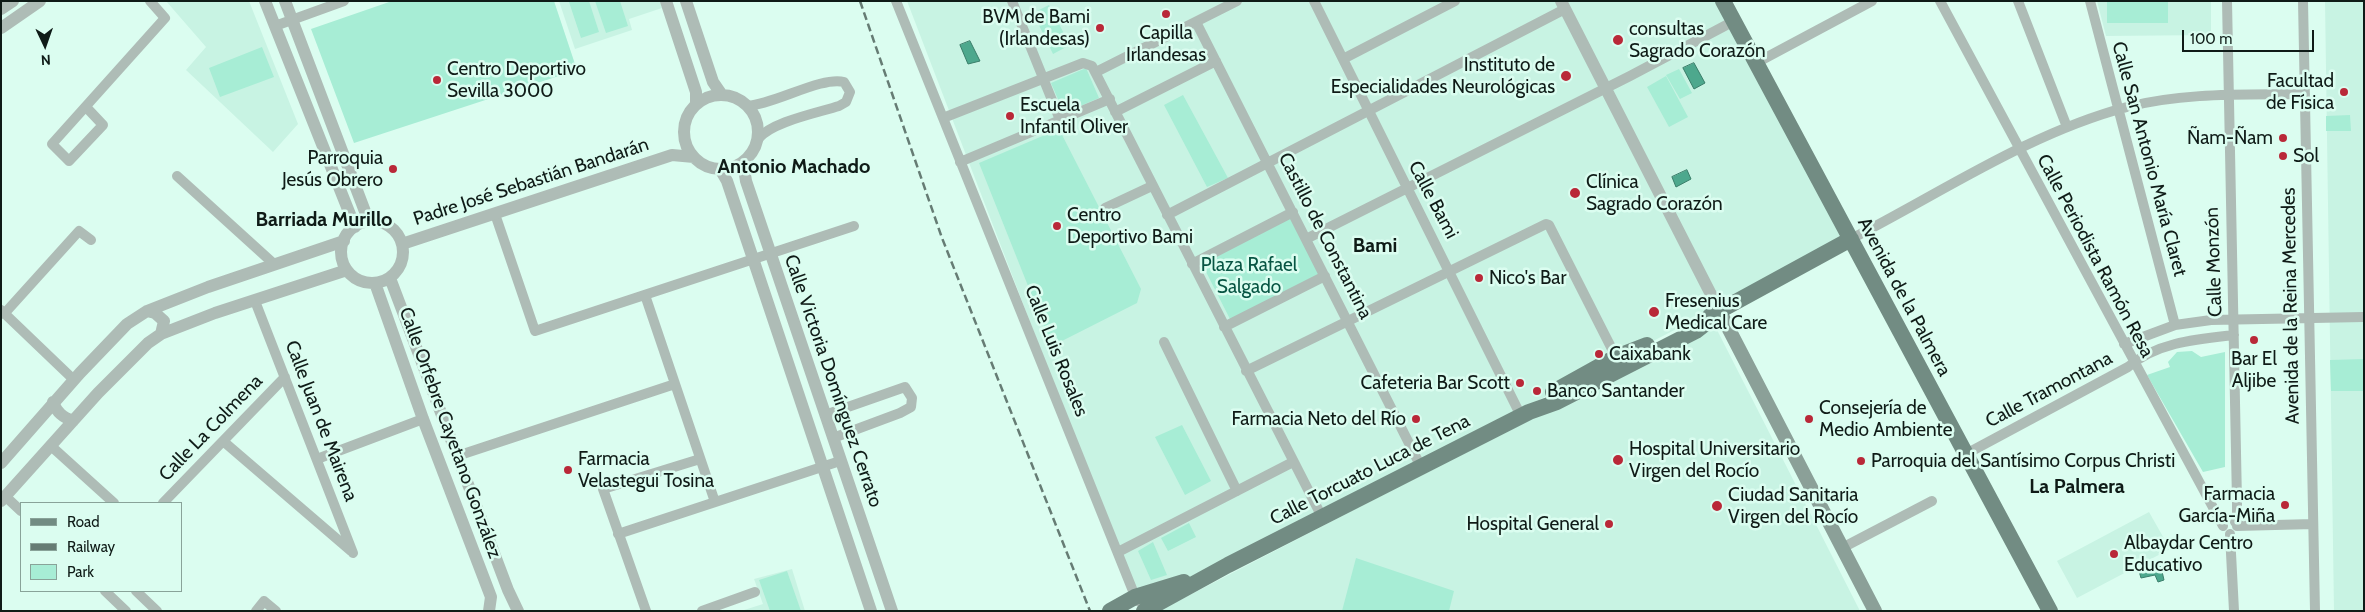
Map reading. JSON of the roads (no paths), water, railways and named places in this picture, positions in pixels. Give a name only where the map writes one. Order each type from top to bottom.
[{"type":"main road","name":"Avenida de la Palmera","points":[[1723,1],[2050,611]]},
{"type":"main road","name":"Calle Torcuato Luca de Tena","points":[[1525,414],[1551,393],[1616,357],[1720,312],[1851,240]]},
{"type":"main road","name":"Calle Torcuato Luca de Tena","points":[[1110,611],[1140,606],[1181,583],[1228,565],[1525,414],[1557,402],[1696,331],[1720,312]]},
{"type":"main road","points":[[1720,312],[1875,611]]},
{"type":"street","points":[[1,9],[13,1]]},
{"type":"street","points":[[1,28],[40,1]]},
{"type":"street","points":[[86,107],[103,125],[69,161],[52,144],[166,18],[150,1]]},
{"type":"street","points":[[265,1],[355,227]]},
{"type":"street","points":[[285,1],[369,222]]},
{"type":"street","points":[[274,26],[344,1]]},
{"type":"street","points":[[666,1],[696,92],[696,104]]},
{"type":"street","name":"Calle Luis Rosales","points":[[896,1],[1140,606]]},
{"type":"street","points":[[1012,1],[1060,120]]},
{"type":"street","points":[[1096,72],[1237,1]]},
{"type":"street","name":"Calle Bami","points":[[1314,1],[1406,188],[1525,414]]},
{"type":"street","points":[[1343,59],[1455,1]]},
{"type":"street","points":[[1756,63],[1872,1]]},
{"type":"street","name":"Calle Periodista Ramón Resa","points":[[1940,1],[2222,526]]},
{"type":"street","points":[[2018,1],[2067,127]]},
{"type":"street","name":"Calle San Antonio María Claret","points":[[2090,1],[2174,325]]},
{"type":"street","name":"Calle Monzón","points":[[2227,1],[2227,95],[2232,320],[2234,335],[2236,524]]},
{"type":"street","name":"Avenida de la Reina Mercedes","points":[[2304,1],[2315,611]]},
{"type":"street","points":[[689,2],[713,82],[722,95]]},
{"type":"street","points":[[1167,215],[1368,111],[1563,5],[1720,312]]},
{"type":"street","points":[[1306,239],[1606,88],[1734,21]]},
{"type":"street","name":"Castillo de Constantina","points":[[1196,22],[1421,467]]},
{"type":"street","points":[[1115,112],[1216,61]]},
{"type":"street","points":[[942,118],[1083,63],[1092,66],[1322,517]]},
{"type":"street","points":[[748,106],[764,104],[831,81],[844,82],[850,92],[846,102],[839,106],[763,133],[758,139],[755,148],[743,162],[732,167],[720,169],[706,165],[694,157],[687,147],[684,135],[687,118],[696,104],[711,96],[722,95],[736,98],[748,106],[757,122],[758,139]]},
{"type":"street","name":"Calle Torcuato Luca de Tena","points":[[1851,240],[2019,150],[2067,127],[2119,110],[2177,98],[2305,94]]},
{"type":"street","points":[[960,162],[1110,99]]},
{"type":"street","name":"Padre José Sebastián Bandarán","points":[[402,244],[672,155],[680,148],[684,135]]},
{"type":"street","name":"Padre José Sebastián Bandarán","points":[[672,155],[694,157]]},
{"type":"street","name":"Calle Victoria Domínguez Cerrato","points":[[743,162],[746,180],[770,254],[892,611]]},
{"type":"street","name":"Calle Victoria Domínguez Cerrato","points":[[720,169],[727,181],[871,611]]},
{"type":"street","points":[[176,176],[274,264]]},
{"type":"street","points":[[1105,208],[1152,186]]},
{"type":"street","points":[[1192,264],[1292,212]]},
{"type":"street","points":[[495,214],[535,331],[854,226]]},
{"type":"street","points":[[369,222],[377,222],[392,229],[402,244],[401,263],[390,278],[375,283],[354,278],[347,270],[342,251],[344,241],[355,227],[369,222]]},
{"type":"street","points":[[1246,371],[1546,224],[1549,225],[1616,357]]},
{"type":"street","points":[[73,379],[3,312],[79,231],[91,240]]},
{"type":"street","points":[[1,463],[73,379],[127,324],[147,311],[274,264],[344,241]]},
{"type":"street","points":[[20,510],[3,498],[148,343],[161,334],[215,314],[347,270]]},
{"type":"street","points":[[1224,327],[1325,276]]},
{"type":"street","name":"Calle Orfebre Cayetano González","points":[[390,278],[508,590],[518,611]]},
{"type":"street","name":"Calle Orfebre Cayetano González","points":[[375,283],[423,419],[491,597],[489,611]]},
{"type":"street","points":[[645,295],[714,502]]},
{"type":"street","name":"Calle Juan de Mairena","points":[[223,441],[353,553],[255,301]]},
{"type":"street","points":[[147,311],[155,312],[164,321],[161,334]]},
{"type":"street","name":"Calle Tramontana","points":[[2124,344],[2174,325],[2211,320],[2364,317]]},
{"type":"street","name":"Calle Tramontana","points":[[1966,454],[2133,363],[2140,356],[2168,346],[2202,338],[2234,335]]},
{"type":"street","points":[[1164,342],[1237,491]]},
{"type":"street","name":"Calle La Colmena","points":[[163,502],[285,377]]},
{"type":"street","points":[[441,464],[675,384]]},
{"type":"street","points":[[825,415],[905,387],[912,398],[911,407],[900,413],[833,438]]},
{"type":"street","points":[[54,402],[56,410],[64,417],[73,421]]},
{"type":"street","points":[[317,459],[423,419]]},
{"type":"street","points":[[435,450],[451,439]]},
{"type":"street","points":[[51,446],[113,502]]},
{"type":"street","points":[[646,611],[603,489],[700,459]]},
{"type":"street","points":[[618,534],[840,460]]},
{"type":"street","points":[[1118,552],[1294,462]]},
{"type":"street","points":[[1842,548],[1932,501]]},
{"type":"street","points":[[2236,524],[2235,532],[2230,534],[2224,532],[2222,526],[2228,520],[2236,524],[2313,524]]},
{"type":"street","points":[[2230,534],[2234,611]]},
{"type":"street","points":[[106,592],[124,609],[135,592]]},
{"type":"street","points":[[137,592],[157,611]]},
{"type":"street","points":[[702,611],[755,592]]},
{"type":"street","points":[[256,611],[264,601],[276,611]]},
{"type":"railway","points":[[860,1],[942,238],[1090,611]]},
{"type":"place","name":"Capilla Irlandesas","points":[[1166,14]]},
{"type":"place","name":"BVM de Bami (Irlandesas)","points":[[1100,28]]},
{"type":"place","name":"consultas Sagrado Corazón","points":[[1618,40]]},
{"type":"place","name":"Instituto de Especialidades Neurológicas","points":[[1566,76]]},
{"type":"place","name":"Centro Deportivo Sevilla 3000","points":[[437,80]]},
{"type":"place","name":"Facultad de Física","points":[[2344,92]]},
{"type":"place","name":"Escuela Infantil Oliver","points":[[1010,116]]},
{"type":"place","name":"Ñam-Ñam","points":[[2283,138]]},
{"type":"place","name":"Sol","points":[[2283,156]]},
{"type":"place","name":"Parroquia Jesús Obrero","points":[[393,169]]},
{"type":"place","name":"Clínica Sagrado Corazón","points":[[1575,193]]},
{"type":"place","name":"Centro Deportivo Bami","points":[[1057,226]]},
{"type":"place","name":"Nico's Bar","points":[[1479,278]]},
{"type":"place","name":"Fresenius Medical Care","points":[[1654,312]]},
{"type":"place","name":"Bar El Aljibe","points":[[2254,340]]},
{"type":"place","name":"Caixabank","points":[[1599,354]]},
{"type":"place","name":"Cafeteria Bar Scott","points":[[1520,383]]},
{"type":"place","name":"Banco Santander","points":[[1537,391]]},
{"type":"place","name":"Farmacia Neto del Río","points":[[1416,419]]},
{"type":"place","name":"Consejería de Medio Ambiente","points":[[1809,419]]},
{"type":"place","name":"Hospital Universitario Virgen del Rocío","points":[[1618,460]]},
{"type":"place","name":"Parroquia del Santísimo Corpus Christi","points":[[1861,461]]},
{"type":"place","name":"Farmacia Velastegui Tosina","points":[[568,470]]},
{"type":"place","name":"Farmacia García-Miña","points":[[2285,505]]},
{"type":"place","name":"Ciudad Sanitaria Virgen del Rocío","points":[[1717,506]]},
{"type":"place","name":"Hospital General","points":[[1609,524]]},
{"type":"place","name":"Albaydar Centro Educativo","points":[[2114,554]]},
{"type":"district","name":"Antonio Machado","points":[[794,167]]},
{"type":"district","name":"Barriada Murillo","points":[[324,220]]},
{"type":"district","name":"Bami","points":[[1375,246]]},
{"type":"district","name":"La Palmera","points":[[2077,487]]},
{"type":"park label","name":"Plaza Rafael Salgado","points":[[1249,276]]}]
